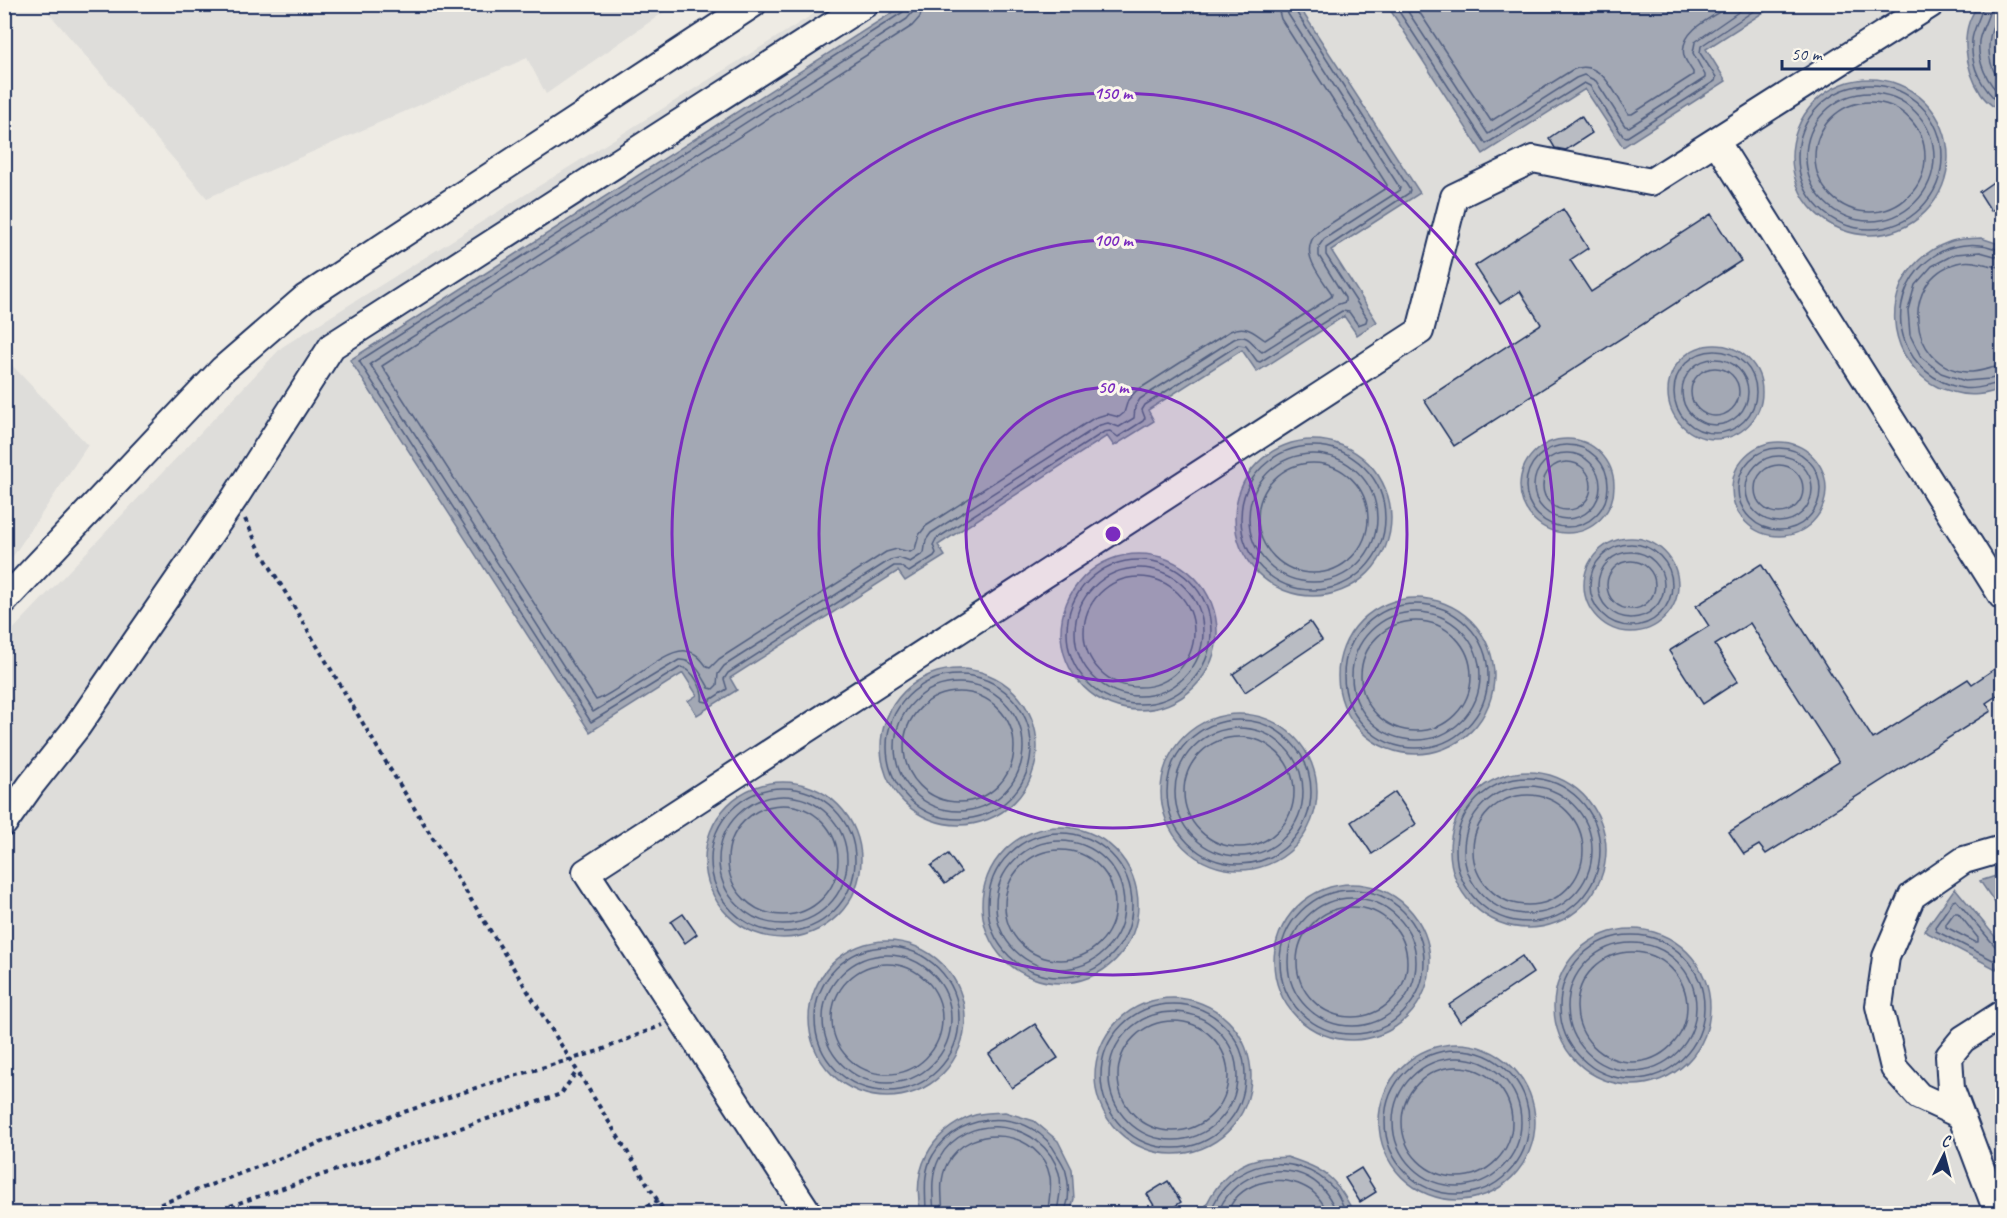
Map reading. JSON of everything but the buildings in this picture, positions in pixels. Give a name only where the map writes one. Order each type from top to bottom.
[{"type":"lane","points":[[4,601],[223,369],[305,298],[753,4]]},
{"type":"lane","points":[[4,823],[31,785],[78,727],[234,499],[332,346],[865,4]]},
{"type":"lane","points":[[809,1214],[586,872],[1420,331],[1454,197],[1533,159],[1652,182],[1931,4]]},
{"type":"lane","points":[[1716,141],[2002,596]]},
{"type":"lane","points":[[1960,1115],[1919,1096],[1894,1068],[1879,1006],[1886,957],[1912,896],[1964,860],[2002,849]]},
{"type":"lane","points":[[1998,1214],[1951,1089],[1949,1056],[1963,1040],[2002,1014]]},
{"type":"path","points":[[234,499],[259,548],[390,769],[666,1214]]},
{"type":"path","points":[[135,1214],[374,1122],[598,1051],[681,1017]]},
{"type":"path","points":[[214,1214],[230,1206],[561,1094],[577,1071]]},
{"type":"path","points":[[630,1214],[658,1201]]},
{"type":"shaded area","points":[[42,5],[674,5],[546,94],[527,58],[207,198]]},
{"type":"shaded area","points":[[828,5],[2002,5],[2002,1213],[5,1213],[4,639],[282,347]]},
{"type":"shaded area","points":[[5,358],[88,445],[5,568]]},
{"type":"water","points":[[904,5],[1298,5],[1420,193],[1331,250],[1377,322],[1357,335],[1344,316],[1257,372],[1242,350],[1148,410],[1154,421],[1114,446],[1107,436],[938,545],[945,556],[905,581],[898,571],[730,678],[737,690],[697,715],[688,701],[697,695],[683,673],[590,732],[350,360]]},
{"type":"water","points":[[1387,5],[1775,5],[1706,49],[1726,81],[1623,147],[1585,89],[1483,154]]},
{"type":"water","points":[[1979,5],[2002,5],[2002,114],[1981,94],[1975,84],[1968,61],[1966,37],[1968,26]]},
{"type":"water","points":[[1870,79],[1900,85],[1925,102],[1942,127],[1948,157],[1942,187],[1925,212],[1900,229],[1870,235],[1840,229],[1815,212],[1798,187],[1792,157],[1798,127],[1815,102],[1840,85]]},
{"type":"water","points":[[1981,238],[2002,245],[2002,388],[1985,394],[1959,394],[1931,383],[1910,363],[1897,337],[1896,303],[1900,288],[1908,273],[1919,260],[1933,250],[1953,241]]},
{"type":"water","points":[[1715,345],[1733,349],[1748,359],[1758,374],[1762,392],[1758,410],[1748,425],[1733,435],[1715,439],[1697,435],[1682,425],[1672,410],[1668,392],[1672,374],[1682,359],[1697,349]]},
{"type":"water","points":[[1567,439],[1585,443],[1600,453],[1610,468],[1614,486],[1610,504],[1600,519],[1585,529],[1567,533],[1549,529],[1534,519],[1524,504],[1520,486],[1524,468],[1534,453],[1549,443]]},
{"type":"water","points":[[1313,440],[1343,446],[1368,463],[1385,488],[1391,518],[1385,548],[1368,573],[1343,590],[1313,596],[1283,590],[1258,573],[1241,548],[1235,518],[1241,488],[1258,463],[1283,446]]},
{"type":"water","points":[[1779,442],[1797,446],[1812,456],[1822,471],[1826,489],[1822,507],[1812,522],[1797,532],[1779,536],[1761,532],[1746,522],[1736,507],[1732,489],[1736,471],[1746,456],[1761,446]]},
{"type":"water","points":[[1631,538],[1649,542],[1664,552],[1674,567],[1678,585],[1674,603],[1664,618],[1649,628],[1631,632],[1613,628],[1598,618],[1588,603],[1584,585],[1588,567],[1598,552],[1613,542]]},
{"type":"water","points":[[1139,554],[1169,560],[1194,577],[1211,602],[1217,632],[1211,662],[1194,687],[1169,704],[1139,710],[1109,704],[1084,687],[1067,662],[1061,632],[1067,602],[1084,577],[1109,560]]},
{"type":"water","points":[[1416,598],[1446,604],[1471,621],[1488,646],[1494,676],[1488,706],[1471,731],[1446,748],[1416,754],[1386,748],[1361,731],[1344,706],[1338,676],[1344,646],[1361,621],[1386,604]]},
{"type":"water","points":[[959,669],[989,675],[1014,692],[1031,717],[1037,747],[1031,777],[1014,802],[989,819],[959,825],[929,819],[904,802],[887,777],[881,747],[887,717],[904,692],[929,675]]},
{"type":"water","points":[[1239,714],[1269,720],[1294,737],[1311,762],[1317,792],[1311,822],[1294,847],[1269,864],[1239,870],[1209,864],[1184,847],[1167,822],[1161,792],[1167,762],[1184,737],[1209,720]]},
{"type":"water","points":[[1528,772],[1558,778],[1583,795],[1600,820],[1606,850],[1600,880],[1583,905],[1558,922],[1528,928],[1498,922],[1473,905],[1456,880],[1450,850],[1456,820],[1473,795],[1498,778]]},
{"type":"water","points":[[783,782],[813,788],[838,805],[855,830],[861,860],[855,890],[838,915],[813,932],[783,938],[753,932],[728,915],[711,890],[705,860],[711,830],[728,805],[753,788]]},
{"type":"water","points":[[1060,827],[1090,833],[1115,850],[1132,875],[1138,905],[1132,935],[1115,960],[1090,977],[1060,983],[1030,977],[1005,960],[988,935],[982,905],[988,875],[1005,850],[1030,833]]},
{"type":"water","points":[[2002,874],[2002,913],[1980,881]]},
{"type":"water","points":[[1352,884],[1382,890],[1407,907],[1424,932],[1430,962],[1424,992],[1407,1017],[1382,1034],[1352,1040],[1322,1034],[1297,1017],[1280,992],[1274,962],[1280,932],[1297,907],[1322,890]]},
{"type":"water","points":[[1955,888],[2002,945],[2002,960],[1996,969],[1924,931]]},
{"type":"water","points":[[1632,929],[1662,935],[1687,952],[1704,977],[1710,1007],[1704,1037],[1687,1062],[1662,1079],[1632,1085],[1602,1079],[1577,1062],[1560,1037],[1554,1007],[1560,977],[1577,952],[1602,935]]},
{"type":"water","points":[[887,941],[917,947],[942,964],[959,989],[965,1019],[959,1049],[942,1074],[917,1091],[887,1097],[857,1091],[832,1074],[815,1049],[809,1019],[815,989],[832,964],[857,947]]},
{"type":"water","points":[[1173,998],[1203,1004],[1228,1021],[1245,1046],[1251,1076],[1245,1106],[1228,1131],[1203,1148],[1173,1154],[1143,1148],[1118,1131],[1101,1106],[1095,1076],[1101,1046],[1118,1021],[1143,1004]]},
{"type":"water","points":[[1457,1044],[1487,1050],[1512,1067],[1529,1092],[1535,1122],[1529,1152],[1512,1177],[1487,1194],[1457,1200],[1427,1194],[1402,1177],[1385,1152],[1379,1122],[1385,1092],[1402,1067],[1427,1050]]},
{"type":"water","points":[[1005,1112],[1034,1121],[1058,1141],[1072,1169],[1074,1199],[1070,1213],[921,1213],[919,1182],[927,1154],[935,1142],[957,1123],[972,1116]]},
{"type":"water","points":[[1287,1157],[1311,1166],[1328,1176],[1341,1190],[1354,1213],[1203,1213],[1217,1187],[1240,1166],[1258,1159]]}]
